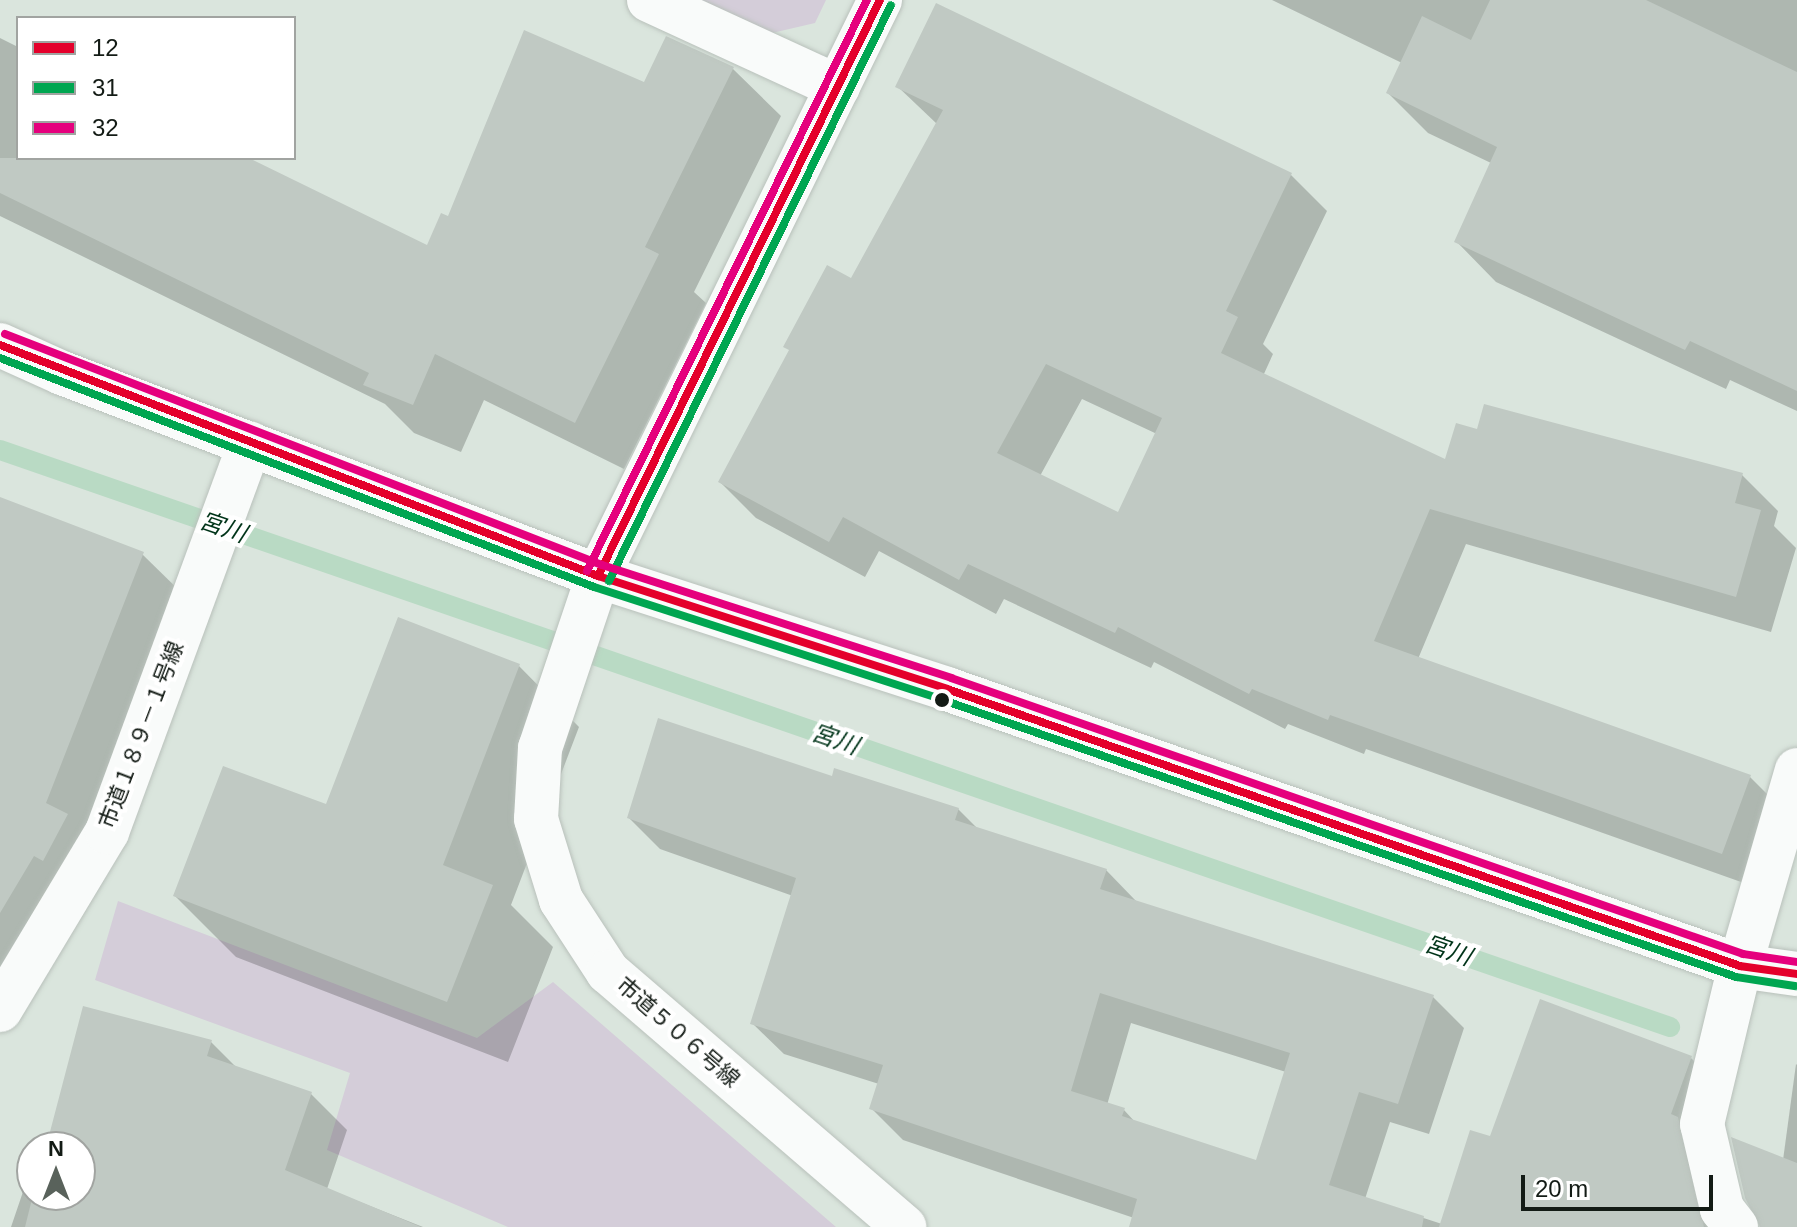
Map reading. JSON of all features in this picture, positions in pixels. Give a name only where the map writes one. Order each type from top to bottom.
[{"type":"street","points":[[649,0],[838,87]]},
{"type":"street","name":"市道５０６号線","points":[[880,0],[593,592],[540,748],[536,819],[561,900],[608,972],[904,1227]]},
{"type":"street","points":[[0,345],[250,444],[593,592],[947,689],[1740,966],[1797,974]]},
{"type":"street","name":"市道１８９－１号線","points":[[0,1010],[107,832],[250,444]]},
{"type":"street","points":[[1736,1227],[1722,1209],[1702,1124],[1740,966],[1797,770]]},
{"type":"shaded area","points":[[700,0],[826,0],[815,23],[772,33]]},
{"type":"shaded area","points":[[118,901],[477,1038],[553,982],[836,1227],[508,1227],[327,1150],[350,1073],[95,980]]},
{"type":"building","points":[[1490,0],[1646,0],[1797,72],[1797,391],[1690,341],[1685,350],[1454,242],[1497,147],[1386,93],[1422,16],[1471,40]]},
{"type":"building","points":[[936,3],[1292,173],[1226,311],[1238,317],[1221,353],[1445,459],[1456,423],[1477,429],[1484,404],[1743,473],[1735,503],[1761,510],[1736,597],[1430,509],[1374,641],[1751,775],[1722,854],[1330,715],[1328,720],[1252,689],[1249,694],[1118,627],[1115,633],[968,564],[959,580],[843,517],[829,542],[718,482],[789,350],[783,347],[827,265],[851,278],[943,110],[895,87]],"holes":[[[1046,364],[1162,418],[1118,512],[997,453]]]},
{"type":"building","points":[[524,30],[644,82],[666,36],[734,67],[645,247],[659,254],[575,423],[435,354],[413,405],[363,385],[369,373],[0,193],[0,158],[253,160],[427,245],[441,213],[448,216]]},
{"type":"building","points":[[0,497],[144,552],[46,803],[68,814],[43,861],[34,856],[0,913]]},
{"type":"building","points":[[398,617],[520,664],[443,865],[493,885],[447,1002],[173,896],[223,766],[326,804]]},
{"type":"building","points":[[658,718],[832,776],[834,768],[959,808],[955,820],[1107,869],[1100,889],[1434,995],[1398,1104],[1359,1092],[1329,1185],[1424,1216],[1422,1227],[1129,1227],[1137,1199],[869,1109],[883,1065],[750,1024],[796,878],[627,818]],"holes":[[[1100,993],[1290,1053],[1256,1160],[1122,1116],[1125,1108],[1071,1091]]]},
{"type":"building","points":[[1540,999],[1692,1056],[1671,1114],[1678,1117],[1704,1227],[1439,1227],[1470,1130],[1490,1136]]},
{"type":"building","points":[[83,1006],[212,1040],[207,1056],[312,1092],[285,1170],[421,1227],[25,1227],[29,1211],[96,1211],[96,1131],[50,1131]]},
{"type":"building","points":[[1731,1137],[1797,1163],[1797,1227],[1760,1227],[1745,1198]]},
{"type":"waterway","name":"宮川","points":[[0,450],[1670,1027]]},
{"type":"transit line","name":"32","points":[[587,571],[867,0]]},
{"type":"transit line","name":"12","points":[[598,576],[880,0]]},
{"type":"transit line","name":"31","points":[[609,581],[891,5]]},
{"type":"transit line","name":"32","points":[[5,334],[602,565],[951,678],[1743,954],[1797,962]]},
{"type":"transit line","name":"12","points":[[0,345],[598,576],[947,689],[1740,966],[1797,974]]},
{"type":"transit line","name":"31","points":[[0,358],[594,587],[943,700],[1736,977],[1795,986]]}]
